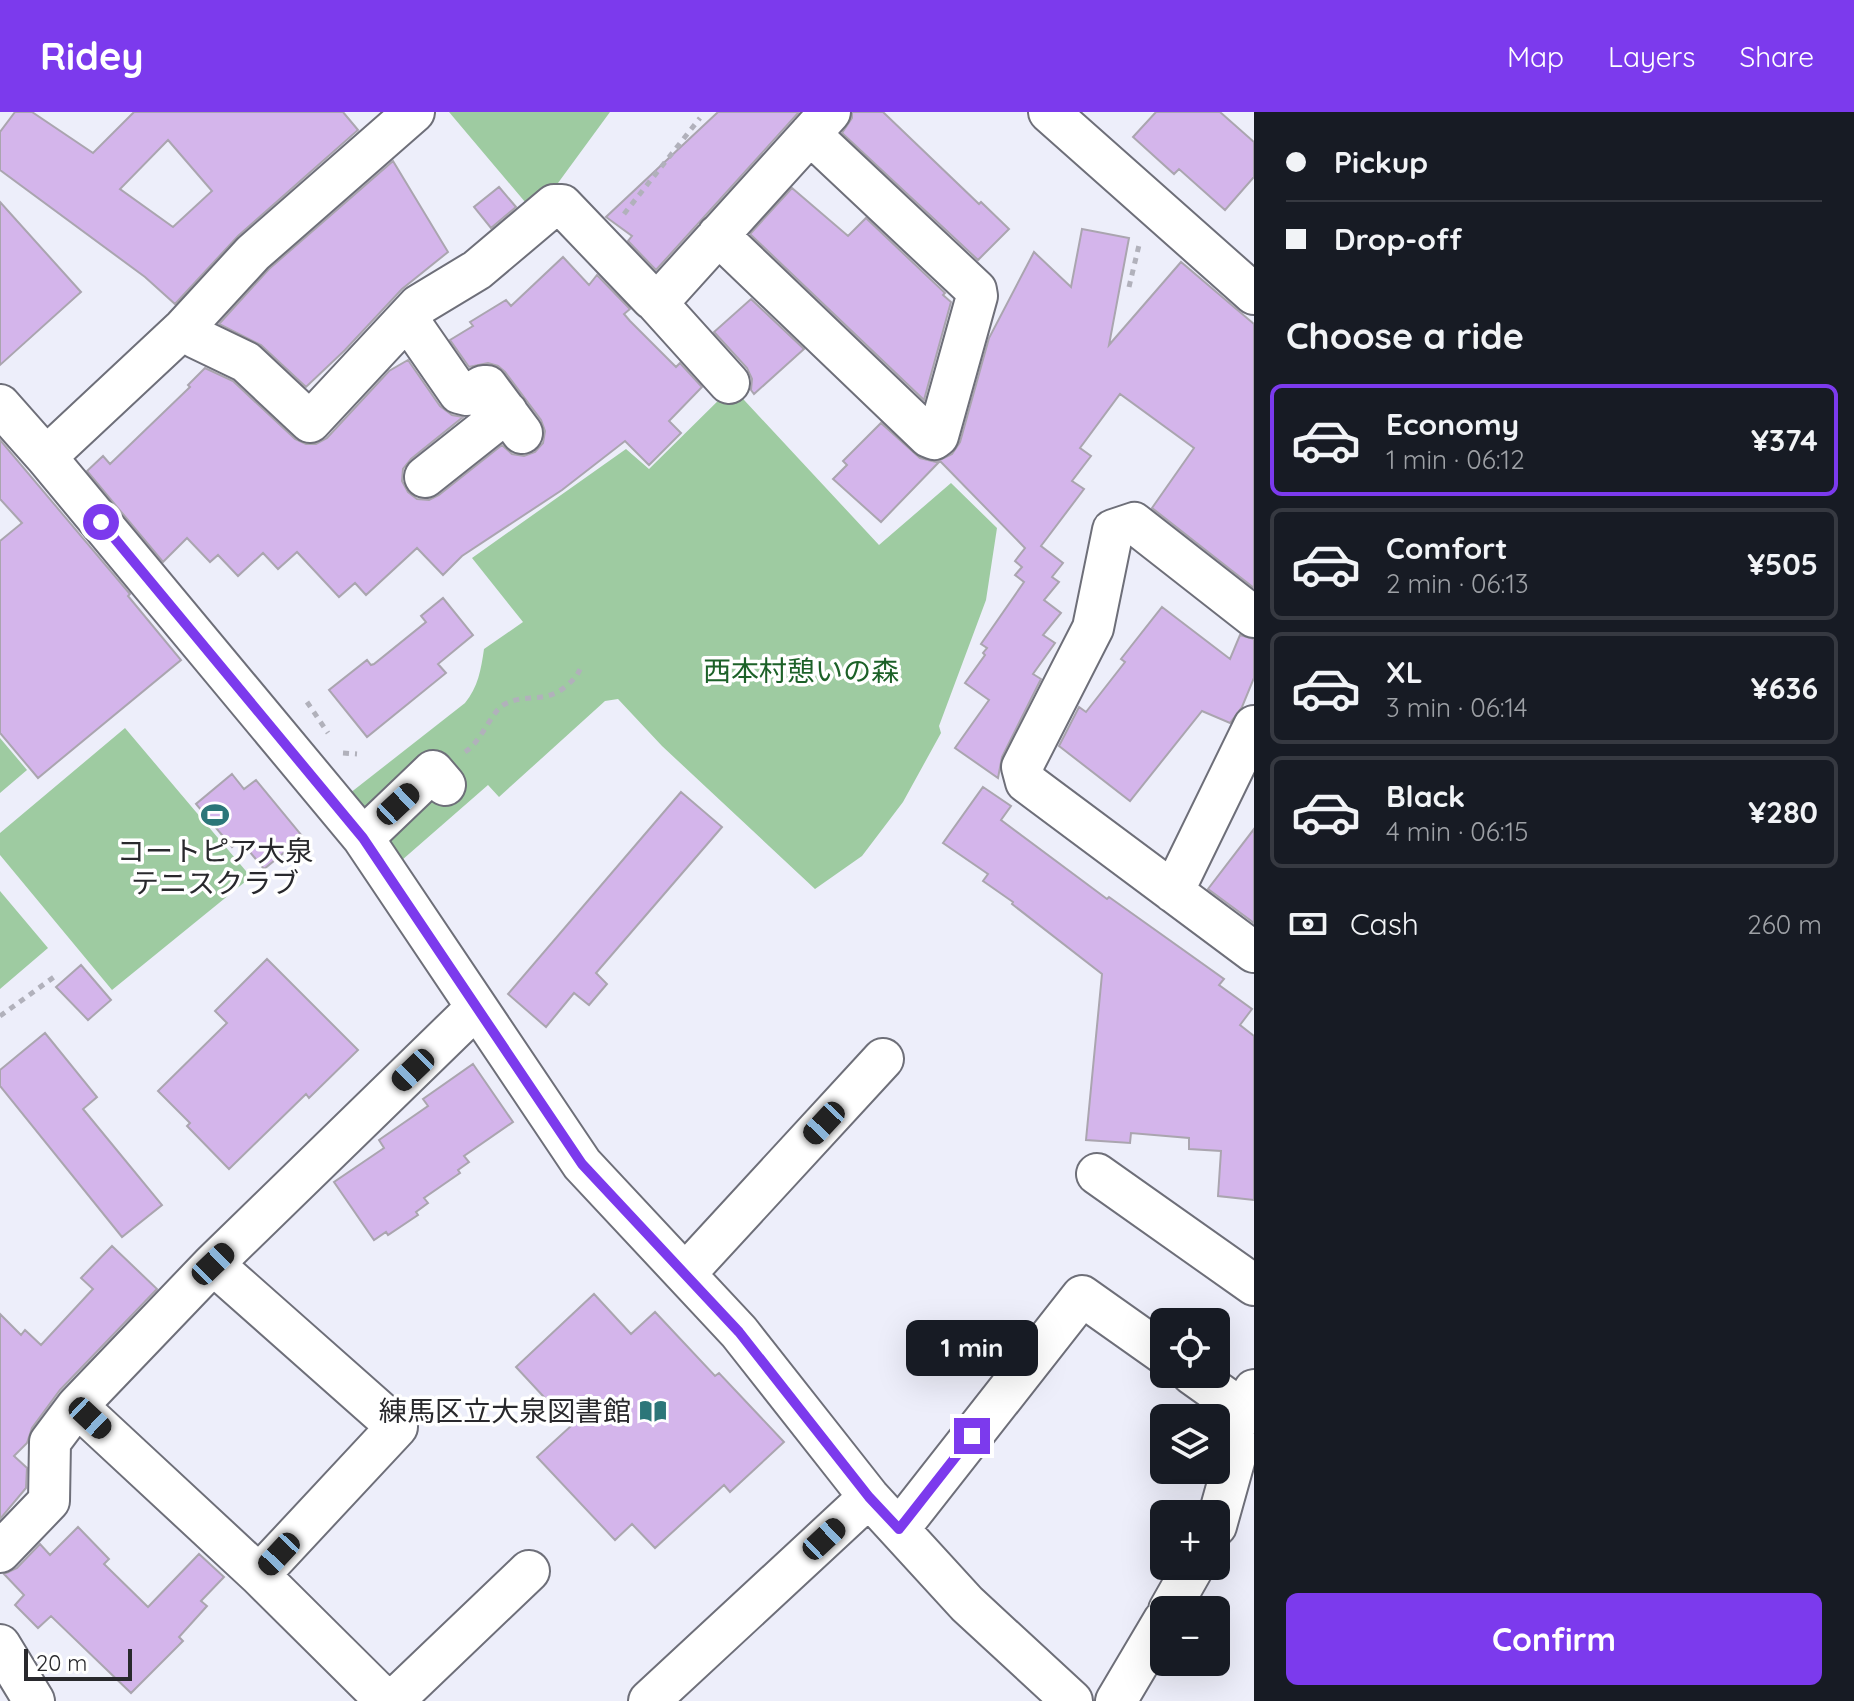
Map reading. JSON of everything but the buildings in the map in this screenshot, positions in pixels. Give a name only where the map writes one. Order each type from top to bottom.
[{"type":"street","points":[[46,457],[184,328],[253,253],[414,112]]},
{"type":"street","points":[[1049,112],[1254,294]]},
{"type":"street","points":[[655,301],[660,300],[718,235],[820,123],[976,290],[977,296],[938,436],[934,439],[929,437],[718,235]]},
{"type":"street","points":[[184,328],[196,338],[246,362],[310,422],[419,305],[477,270],[554,205],[562,205],[729,383]]},
{"type":"street","points":[[407,318],[459,393],[467,395],[487,386],[514,422],[425,477]]},
{"type":"street","points":[[3,414],[46,457],[363,838],[582,1164],[739,1332],[869,1497],[967,1604],[1072,1701]]},
{"type":"street","points":[[1254,617],[1134,523],[1113,530],[1093,628],[1022,767],[1026,782],[1254,952]]},
{"type":"street","points":[[1173,892],[1254,726]]},
{"type":"street","points":[[363,838],[439,778]]},
{"type":"street","points":[[0,1552],[49,1501],[50,1442],[77,1406],[213,1264],[476,1008]]},
{"type":"street","points":[[685,1274],[883,1059]]},
{"type":"street","points":[[1097,1174],[1254,1285]]},
{"type":"street","points":[[213,1264],[397,1427],[259,1575]]},
{"type":"street","points":[[899,1529],[1082,1296],[1150,1344]]},
{"type":"street","points":[[1222,1388],[1251,1402],[1223,1500]]},
{"type":"street","points":[[77,1406],[259,1575],[375,1690],[381,1701]]},
{"type":"street","points":[[666,1695],[869,1497]]},
{"type":"street","points":[[393,1701],[529,1571]]},
{"type":"street","points":[[1116,1701],[1150,1644]]},
{"type":"street","points":[[0,1646],[34,1701]]},
{"type":"path","points":[[600,244],[700,118]]},
{"type":"path","points":[[439,778],[486,731],[495,711],[508,702],[553,696],[578,676],[581,667]]},
{"type":"path","points":[[0,1016],[54,977]]},
{"type":"green space","points":[[449,112],[610,112],[558,183],[531,209]]},
{"type":"green space","name":"西本村憩いの森","points":[[732,387],[879,545],[951,483],[997,528],[986,600],[939,726],[941,733],[903,802],[862,856],[815,889],[662,746],[618,699],[605,701],[499,797],[488,785],[394,867],[345,797],[465,703],[478,678],[484,649],[523,622],[472,558],[626,449],[649,469]]},
{"type":"green space","points":[[125,728],[251,877],[112,990],[0,855],[0,833]]},
{"type":"green space","points":[[0,738],[27,770],[0,793]]},
{"type":"green space","points":[[0,891],[48,948],[0,989]]},
{"type":"place","name":"コートピア大泉 テニスクラブ","points":[[215,815]]},
{"type":"place","name":"練馬区立大泉図書館","points":[[653,1411]]},
{"type":"route","points":[[101,522],[363,838],[582,1164],[739,1332],[869,1497],[899,1529],[972,1436]]}]
